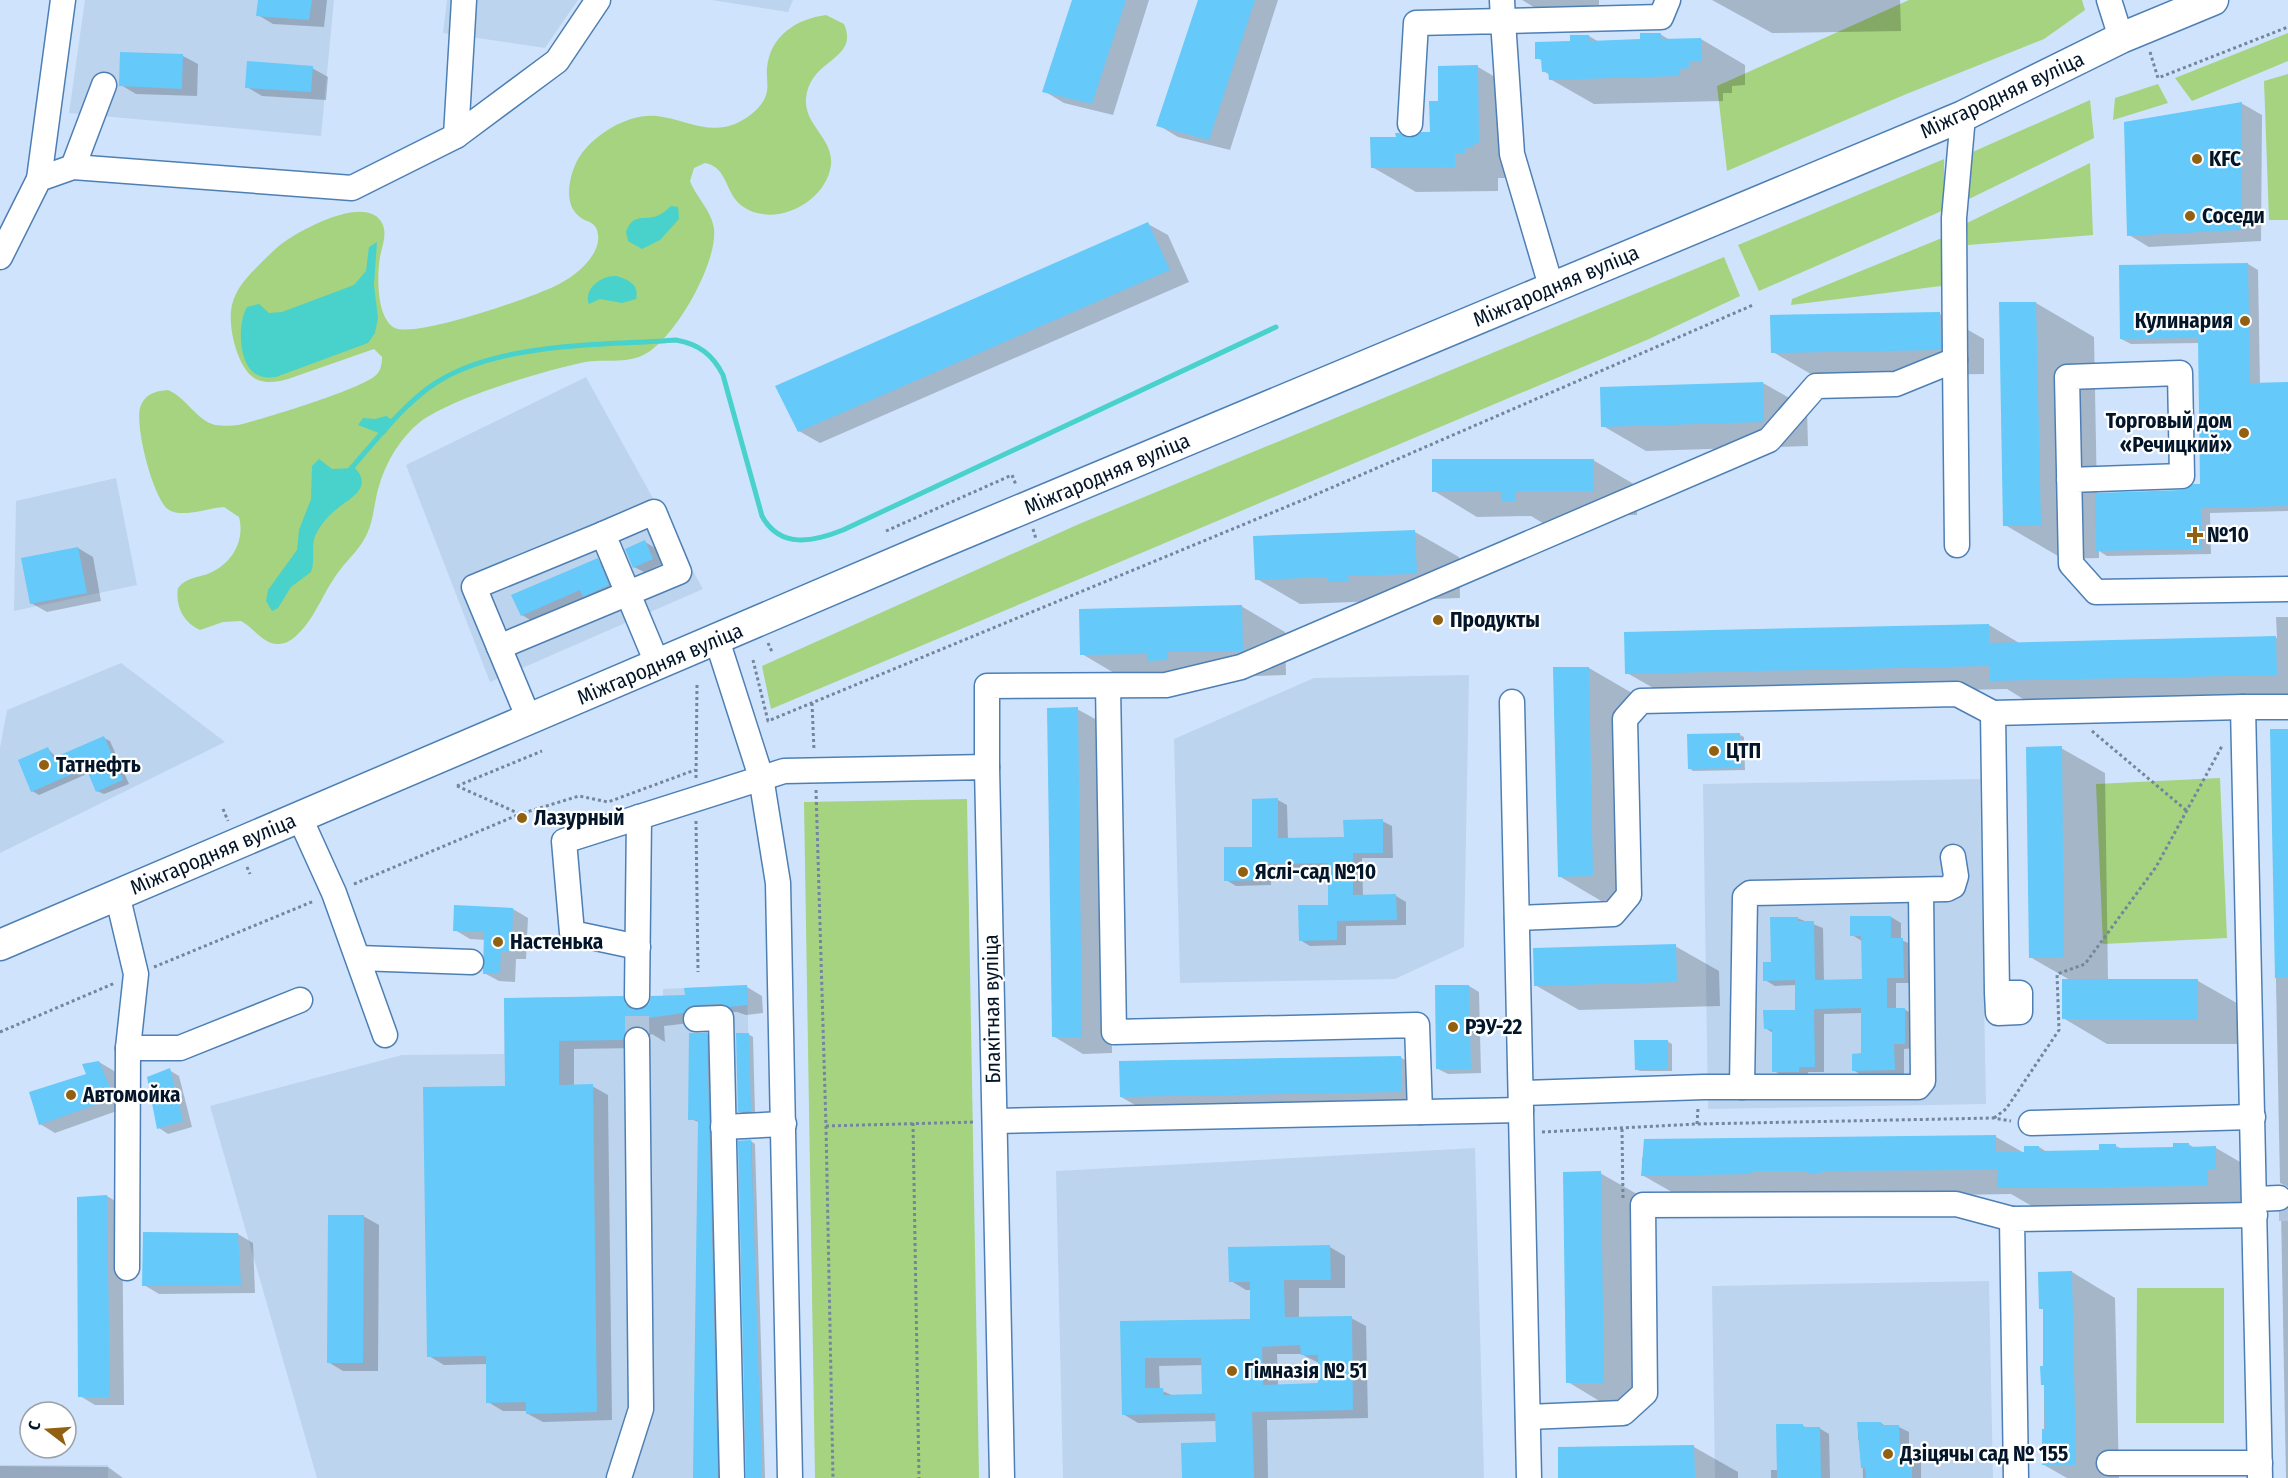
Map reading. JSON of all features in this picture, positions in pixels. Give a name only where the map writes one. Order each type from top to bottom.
[{"type":"main road","name":"Міжгародняя вуліца","points":[[0,945],[929,548],[1551,286],[1963,116],[2121,38],[2213,0]]},
{"type":"street","points":[[0,257],[39,179],[63,0]]},
{"type":"street","points":[[456,136],[464,0]]},
{"type":"street","points":[[39,179],[73,167],[352,188],[456,136],[557,61],[598,0]]},
{"type":"street","points":[[1410,124],[1416,23],[1502,10],[1661,17],[1668,0]]},
{"type":"street","points":[[2109,0],[2121,38]]},
{"type":"street","points":[[1502,10],[1512,154],[1551,286]]},
{"type":"street","points":[[73,167],[104,85]]},
{"type":"street","points":[[1957,545],[1954,219],[1963,116]]},
{"type":"street","points":[[1420,1112],[1417,1025],[1114,1032],[1108,686],[1166,685],[1242,667],[1769,440],[1816,386],[1896,384],[1955,360]]},
{"type":"street","points":[[2069,480],[2182,476],[2180,373],[2067,377],[2069,480],[2071,564],[2096,592],[2288,589]]},
{"type":"street","points":[[499,647],[679,572],[654,512],[474,587],[499,647],[529,719]]},
{"type":"street","points":[[603,534],[657,663]]},
{"type":"street","points":[[717,640],[761,777],[778,883],[790,1478]]},
{"type":"street","name":"Блакітная вуліца","points":[[1002,1478],[987,686],[1108,686]]},
{"type":"street","points":[[1517,918],[1613,914],[1629,895],[1625,719],[1641,701],[1957,694],[1994,712],[2288,707]]},
{"type":"street","points":[[1512,702],[1529,1478]]},
{"type":"street","points":[[2109,1463],[2260,1471],[2243,707]]},
{"type":"street","points":[[1994,712],[1997,993]]},
{"type":"street","points":[[638,948],[572,933],[564,841],[784,771],[987,767]]},
{"type":"street","points":[[637,996],[639,817]]},
{"type":"street","points":[[300,818],[334,893],[385,1035]]},
{"type":"street","points":[[1742,1087],[1745,897],[1750,893],[1921,891],[1953,886],[1956,876],[1953,857]]},
{"type":"street","points":[[995,1121],[1521,1112],[1742,1087],[1918,1087],[1923,1081],[1921,891]]},
{"type":"street","points":[[117,894],[136,974],[128,1048],[127,1268]]},
{"type":"street","points":[[357,958],[471,962]]},
{"type":"street","points":[[128,1048],[180,1048],[300,1000]]},
{"type":"street","points":[[696,1019],[731,1018],[723,1127],[732,1478]]},
{"type":"street","points":[[619,1478],[641,1409],[637,1040]]},
{"type":"street","points":[[2031,1123],[2253,1117]]},
{"type":"street","points":[[723,1127],[784,1124]]},
{"type":"street","points":[[1528,1417],[1623,1413],[1645,1393],[1643,1205],[1956,1204],[2012,1219],[2255,1208],[2279,1204]]},
{"type":"street","points":[[2012,1219],[2016,1478]]},
{"type":"path","points":[[2158,78],[2288,27]]},
{"type":"path","points":[[753,660],[768,721],[1310,497],[1753,306]]},
{"type":"path","points":[[886,531],[1012,475],[1018,491]]},
{"type":"path","points":[[1032,527],[1036,539]]},
{"type":"path","points":[[768,642],[772,652]]},
{"type":"path","points":[[697,684],[698,972]]},
{"type":"path","points":[[812,703],[826,1126],[833,1478]]},
{"type":"path","points":[[2067,711],[2187,811]]},
{"type":"path","points":[[1521,1112],[1622,1129],[1697,1124],[1994,1118],[2006,1109],[2059,1030],[2057,974],[2085,964],[2156,867],[2226,738]]},
{"type":"path","points":[[520,814],[457,786],[542,751]]},
{"type":"path","points":[[0,1032],[520,814],[579,796],[608,802],[696,770]]},
{"type":"path","points":[[222,808],[230,825]]},
{"type":"path","points":[[245,862],[250,874]]},
{"type":"path","points":[[826,1126],[995,1121]]},
{"type":"path","points":[[913,1123],[919,1478]]},
{"type":"path","points":[[1622,1129],[1621,1196],[1629,1204],[1643,1205]]},
{"type":"shaded area","points":[[85,0],[334,0],[321,136],[69,113]]},
{"type":"shaded area","points":[[447,0],[578,0],[545,48],[443,33]]},
{"type":"shaded area","points":[[712,0],[793,0],[788,12]]},
{"type":"shaded area","points":[[1909,0],[2082,0],[2085,10],[2044,39],[1904,95],[1727,171],[1717,86]]},
{"type":"shaded area","points":[[826,15],[844,24],[847,36],[845,46],[840,53],[815,75],[806,99],[809,117],[828,147],[831,156],[827,179],[809,201],[783,213],[769,215],[755,212],[736,201],[718,170],[705,163],[694,168],[690,181],[713,222],[713,244],[709,262],[701,282],[678,321],[652,350],[632,359],[585,362],[523,378],[454,403],[420,422],[400,443],[386,468],[377,492],[367,534],[358,549],[334,578],[315,612],[296,636],[289,641],[278,644],[263,639],[241,621],[223,622],[200,630],[189,623],[179,607],[178,588],[190,579],[208,574],[226,562],[239,542],[239,517],[224,507],[181,513],[169,510],[163,503],[151,477],[142,443],[139,414],[143,401],[152,393],[168,390],[181,398],[208,422],[215,425],[238,425],[354,387],[377,374],[381,366],[382,357],[374,349],[280,381],[264,382],[249,374],[239,356],[232,335],[232,305],[244,281],[270,254],[296,234],[322,221],[352,212],[365,212],[376,216],[383,225],[384,233],[378,285],[381,306],[389,323],[395,328],[407,330],[474,315],[542,292],[578,271],[586,264],[596,248],[598,239],[596,227],[574,211],[569,195],[574,168],[589,145],[615,126],[647,116],[715,128],[740,122],[754,113],[764,100],[769,57],[779,38],[805,20]]},
{"type":"shaded area","points":[[2288,33],[2288,61],[2192,101],[2175,78]]},
{"type":"shaded area","points":[[2288,74],[2288,220],[2269,220],[2264,81]]},
{"type":"shaded area","points":[[2158,84],[2168,103],[2113,120],[2115,98]]},
{"type":"shaded area","points":[[2090,100],[2094,138],[1969,199],[1968,154]]},
{"type":"shaded area","points":[[1944,159],[1944,210],[1759,291],[1738,245]]},
{"type":"shaded area","points":[[2090,163],[2093,235],[1968,245],[1967,223]]},
{"type":"shaded area","points":[[671,206],[678,207],[679,219],[660,240],[642,249],[628,241],[626,232],[632,221],[654,217]]},
{"type":"shaded area","points":[[1942,238],[1941,286],[1791,305],[1792,299]]},
{"type":"shaded area","points":[[377,242],[374,285],[378,318],[375,333],[368,343],[276,377],[264,377],[253,372],[244,358],[241,340],[242,322],[247,307],[259,304],[269,313],[282,312],[354,285],[366,271],[369,247]]},
{"type":"shaded area","points":[[1724,257],[1740,296],[1649,339],[771,709],[762,666],[1079,524]]},
{"type":"shaded area","points":[[616,276],[635,286],[636,299],[622,303],[600,299],[589,304],[591,288],[600,280]]},
{"type":"shaded area","points":[[586,377],[703,589],[490,682],[406,465]]},
{"type":"shaded area","points":[[386,416],[391,419],[392,425],[384,435],[358,425],[363,418],[375,419]]},
{"type":"shaded area","points":[[319,459],[332,469],[355,468],[362,481],[361,486],[354,496],[331,514],[320,527],[314,539],[311,572],[291,587],[278,608],[272,611],[266,601],[268,590],[297,550],[299,530],[311,499],[312,466]]},
{"type":"shaded area","points":[[116,478],[137,585],[14,611],[16,501]]},
{"type":"shaded area","points":[[121,663],[225,742],[0,853],[0,748],[7,710]]},
{"type":"shaded area","points":[[1469,675],[1464,947],[1395,979],[1180,983],[1174,739],[1314,678]]},
{"type":"shaded area","points":[[2220,778],[2227,938],[2103,944],[2096,784]]},
{"type":"shaded area","points":[[1980,779],[1986,1104],[1708,1109],[1703,784]]},
{"type":"shaded area","points":[[967,799],[979,1478],[815,1478],[804,802]]},
{"type":"shaded area","points":[[747,985],[761,1478],[317,1478],[210,1106],[402,1055],[504,1054],[504,998],[663,996],[663,989]]},
{"type":"shaded area","points":[[1475,1148],[1484,1478],[1063,1478],[1056,1171]]},
{"type":"shaded area","points":[[1989,1281],[1993,1478],[1715,1478],[1712,1286]]},
{"type":"shaded area","points":[[2137,1288],[2224,1288],[2224,1423],[2136,1423]]},
{"type":"shaded area","points":[[0,1465],[108,1465],[108,1478],[0,1478]]},
{"type":"building","points":[[258,0],[312,0],[309,20],[256,16]]},
{"type":"building","points":[[1072,0],[1126,0],[1092,104],[1042,92]]},
{"type":"building","points":[[1198,0],[1255,0],[1209,140],[1156,126]]},
{"type":"building","points":[[1640,33],[1661,33],[1661,39],[1701,38],[1702,61],[1689,61],[1689,68],[1680,69],[1680,76],[1549,80],[1548,71],[1542,72],[1541,59],[1535,59],[1535,42],[1570,41],[1570,35],[1589,35],[1590,41],[1640,39]]},
{"type":"building","points":[[120,52],[183,54],[182,89],[119,86]]},
{"type":"building","points":[[247,61],[313,66],[311,92],[245,88]]},
{"type":"building","points":[[1478,65],[1479,144],[1473,144],[1474,148],[1465,148],[1465,153],[1455,153],[1455,167],[1371,168],[1370,137],[1396,137],[1395,133],[1399,133],[1410,138],[1421,132],[1430,132],[1429,101],[1438,101],[1438,66]]},
{"type":"building","points":[[2242,102],[2241,230],[2127,236],[2124,122]]},
{"type":"building","points":[[1148,222],[1170,270],[798,432],[775,386]]},
{"type":"building","name":"Торговый дом «Речицкий»","points":[[2248,263],[2250,383],[2288,382],[2288,506],[2201,508],[2202,549],[2096,551],[2095,493],[2182,490],[2193,484],[2200,484],[2198,338],[2120,339],[2119,265]]},
{"type":"building","points":[[1999,302],[2036,302],[2041,525],[2003,526]]},
{"type":"building","points":[[1940,312],[1941,350],[1771,353],[1770,315]]},
{"type":"building","points":[[1763,382],[1764,422],[1601,427],[1600,387]]},
{"type":"building","points":[[1432,459],[1594,459],[1594,491],[1516,491],[1516,501],[1501,501],[1501,492],[1432,492]]},
{"type":"building","points":[[1415,530],[1417,574],[1348,576],[1349,581],[1328,582],[1328,577],[1255,580],[1253,536]]},
{"type":"building","points":[[645,540],[653,559],[633,568],[625,549]]},
{"type":"building","points":[[78,547],[87,593],[30,604],[21,558]]},
{"type":"building","points":[[598,558],[609,585],[583,597],[580,590],[521,616],[511,595]]},
{"type":"building","points":[[1242,605],[1243,651],[1168,652],[1168,660],[1147,661],[1147,654],[1080,655],[1079,609]]},
{"type":"building","points":[[1989,624],[1989,643],[2276,636],[2277,675],[1990,681],[1990,666],[1625,674],[1624,632]]},
{"type":"building","points":[[1553,667],[1589,667],[1593,876],[1558,877]]},
{"type":"building","points":[[1078,707],[1082,1037],[1052,1037],[1047,708]]},
{"type":"building","points":[[2270,729],[2288,729],[2288,977],[2275,978]]},
{"type":"building","name":"ЦТП","points":[[1740,733],[1741,768],[1688,769],[1687,734]]},
{"type":"building","points":[[104,736],[123,780],[96,792],[86,768],[31,792],[18,760],[48,747],[53,758]]},
{"type":"building","points":[[2062,746],[2064,957],[2029,958],[2026,747]]},
{"type":"building","name":"Яслі-сад №10","points":[[1278,798],[1278,838],[1344,837],[1343,820],[1383,819],[1383,853],[1353,853],[1353,895],[1396,894],[1397,920],[1337,921],[1337,940],[1299,941],[1298,905],[1328,905],[1328,863],[1262,864],[1262,880],[1224,881],[1224,847],[1252,847],[1252,799]]},
{"type":"building","name":"Настенька","points":[[454,905],[513,908],[512,951],[501,951],[500,974],[483,974],[484,932],[453,931]]},
{"type":"building","points":[[1850,916],[1891,916],[1891,938],[1903,938],[1904,978],[1887,978],[1887,1008],[1905,1008],[1905,1044],[1894,1044],[1895,1070],[1852,1071],[1852,1054],[1861,1053],[1861,1008],[1814,1009],[1815,1067],[1799,1067],[1799,1072],[1772,1072],[1772,1029],[1764,1029],[1763,1010],[1795,1010],[1795,980],[1763,981],[1763,962],[1771,962],[1770,917],[1798,917],[1798,921],[1814,921],[1815,980],[1862,979],[1861,936],[1850,936]]},
{"type":"building","points":[[1676,944],[1677,982],[1534,986],[1533,948]]},
{"type":"building","points":[[2062,979],[2198,979],[2198,1020],[2062,1019]]},
{"type":"building","points":[[747,985],[748,1005],[730,1007],[720,1004],[695,1005],[688,1007],[683,1013],[649,1018],[650,1035],[644,1028],[636,1026],[625,1033],[623,1040],[559,1041],[559,1085],[593,1084],[597,1412],[526,1414],[526,1402],[486,1403],[486,1356],[427,1357],[423,1087],[505,1086],[504,998],[623,996],[629,1008],[637,1010],[649,1004],[651,996],[685,995],[684,988]]},
{"type":"building","name":"РЭУ-22","points":[[1435,985],[1469,985],[1471,1069],[1436,1069]]},
{"type":"building","points":[[689,1033],[707,1033],[718,1478],[693,1478],[698,1120],[688,1120]]},
{"type":"building","points":[[736,1033],[749,1033],[751,1111],[738,1112]]},
{"type":"building","points":[[1634,1040],[1668,1040],[1668,1069],[1635,1070]]},
{"type":"building","points":[[1401,1056],[1401,1092],[1120,1097],[1119,1061]]},
{"type":"building","name":"Автомойка","points":[[99,1061],[114,1098],[39,1125],[29,1092],[86,1074],[82,1064]]},
{"type":"building","points":[[170,1068],[183,1121],[157,1129],[147,1077]]},
{"type":"building","points":[[1996,1135],[1996,1152],[2024,1152],[2024,1146],[2039,1146],[2039,1151],[2099,1150],[2099,1144],[2116,1144],[2116,1148],[2173,1147],[2173,1143],[2189,1143],[2189,1147],[2216,1146],[2216,1169],[2208,1169],[2208,1186],[1997,1188],[1997,1170],[1821,1171],[1821,1173],[1807,1174],[1807,1171],[1752,1171],[1752,1174],[1641,1176],[1644,1139]]},
{"type":"building","points":[[751,1140],[761,1478],[746,1478],[738,1141]]},
{"type":"building","points":[[1601,1171],[1604,1383],[1566,1383],[1563,1172]]},
{"type":"building","points":[[107,1195],[110,1397],[78,1397],[77,1197]]},
{"type":"building","points":[[328,1215],[364,1215],[363,1363],[327,1363]]},
{"type":"building","points":[[143,1232],[238,1233],[241,1285],[142,1286]]},
{"type":"building","name":"Гімназія № 51","points":[[1330,1245],[1331,1280],[1284,1280],[1285,1317],[1352,1316],[1353,1410],[1252,1412],[1254,1478],[1182,1478],[1181,1443],[1216,1442],[1215,1413],[1122,1415],[1120,1321],[1250,1319],[1250,1282],[1229,1282],[1228,1247]],"holes":[[[1300,1345],[1301,1355],[1318,1355],[1318,1383],[1263,1385],[1262,1347]],[[1145,1358],[1201,1358],[1202,1394],[1164,1395],[1163,1388],[1145,1388]]]},
{"type":"building","points":[[2072,1271],[2076,1465],[2042,1465],[2044,1448],[2042,1448],[2042,1429],[2045,1429],[2044,1385],[2041,1385],[2040,1366],[2043,1366],[2043,1309],[2039,1309],[2038,1272]]},
{"type":"building","name":"Дзіцячы сад № 155","points":[[1857,1422],[1899,1425],[1900,1449],[1912,1449],[1912,1478],[1866,1478],[1865,1468],[1861,1468]]},
{"type":"building","points":[[1776,1424],[1803,1424],[1803,1427],[1820,1427],[1821,1478],[1777,1478]]},
{"type":"building","points":[[1694,1445],[1695,1478],[1558,1478],[1558,1447]]},
{"type":"waterway","points":[[348,472],[406,408],[427,389],[453,373],[513,354],[580,345],[676,340],[692,344],[710,356],[723,375],[762,516],[769,527],[788,538],[809,540],[843,530],[1276,327]]},
{"type":"tunnel","points":[[637,996],[637,1040]]},
{"type":"tunnel","points":[[2279,1209],[2288,1209]]},
{"type":"place","name":"KFC","points":[[2197,159]]},
{"type":"place","name":"Соседи","points":[[2190,216]]},
{"type":"place","name":"Кулинария","points":[[2245,321]]},
{"type":"place","name":"Торговый дом «Речицкий»","points":[[2244,433]]},
{"type":"place","name":"№10","points":[[2195,535]]},
{"type":"place","name":"Продукты","points":[[1438,620]]},
{"type":"place","name":"ЦТП","points":[[1714,751]]},
{"type":"place","name":"Татнефть","points":[[44,765]]},
{"type":"place","name":"Лазурный","points":[[522,818]]},
{"type":"place","name":"Яслі-сад №10","points":[[1243,872]]},
{"type":"place","name":"Настенька","points":[[498,942]]},
{"type":"place","name":"РЭУ-22","points":[[1453,1027]]},
{"type":"place","name":"Автомойка","points":[[71,1095]]},
{"type":"place","name":"Гімназія № 51","points":[[1232,1371]]},
{"type":"place","name":"Дзіцячы сад № 155","points":[[1888,1454]]}]
